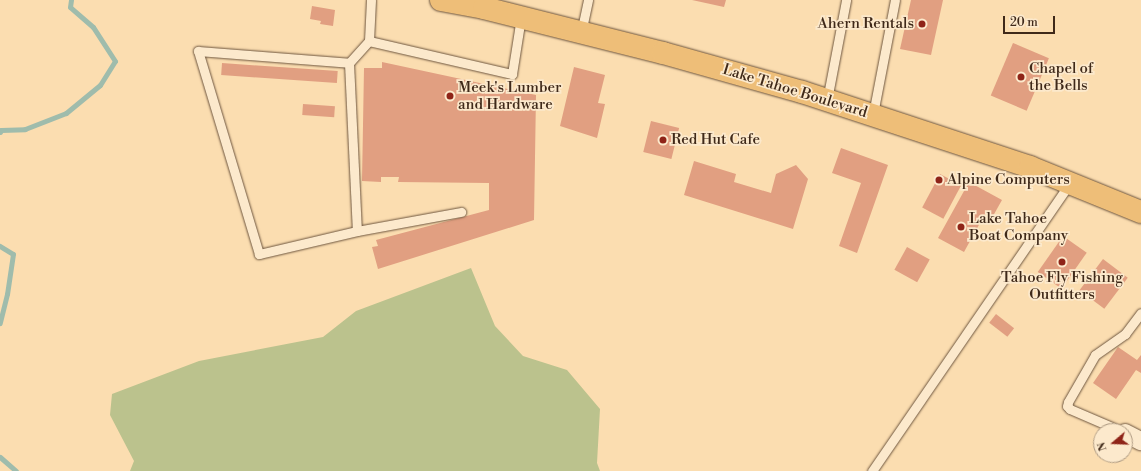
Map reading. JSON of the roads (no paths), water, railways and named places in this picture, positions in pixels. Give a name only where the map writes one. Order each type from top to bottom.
[{"type":"highway","name":"Lake Tahoe Boulevard","points":[[441,0],[484,4],[521,17],[663,53],[827,100],[995,155],[1141,212]]},
{"type":"lane","points":[[357,231],[349,64],[369,41],[371,0]]},
{"type":"lane","points":[[581,33],[588,0]]},
{"type":"lane","points":[[827,100],[846,0]]},
{"type":"lane","points":[[873,114],[895,0]]},
{"type":"lane","points":[[369,41],[512,74],[521,17]]},
{"type":"lane","points":[[349,64],[198,52],[259,254],[357,231],[461,212]]},
{"type":"lane","points":[[872,471],[1070,183]]},
{"type":"lane","points":[[1102,423],[1070,409],[1067,406],[1068,402],[1095,355],[1125,334],[1141,313]]},
{"type":"waterway","points":[[0,132],[1,130],[25,129],[66,113],[100,85],[115,61],[93,27],[70,7],[71,0]]},
{"type":"waterway","points":[[0,246],[13,254],[7,294],[0,323]]},
{"type":"waterway","points":[[0,457],[16,471]]},
{"type":"place","name":"Ahern Rentals","points":[[922,24]]},
{"type":"place","name":"Chapel of the Bells","points":[[1021,77]]},
{"type":"place","name":"Meek's Lumber and Hardware","points":[[450,96]]},
{"type":"place","name":"Red Hut Cafe","points":[[663,140]]},
{"type":"place","name":"Alpine Computers","points":[[939,180]]},
{"type":"place","name":"Lake Tahoe Boat Company","points":[[961,227]]},
{"type":"place","name":"Tahoe Fly Fishing Outfitters","points":[[1062,262]]}]
